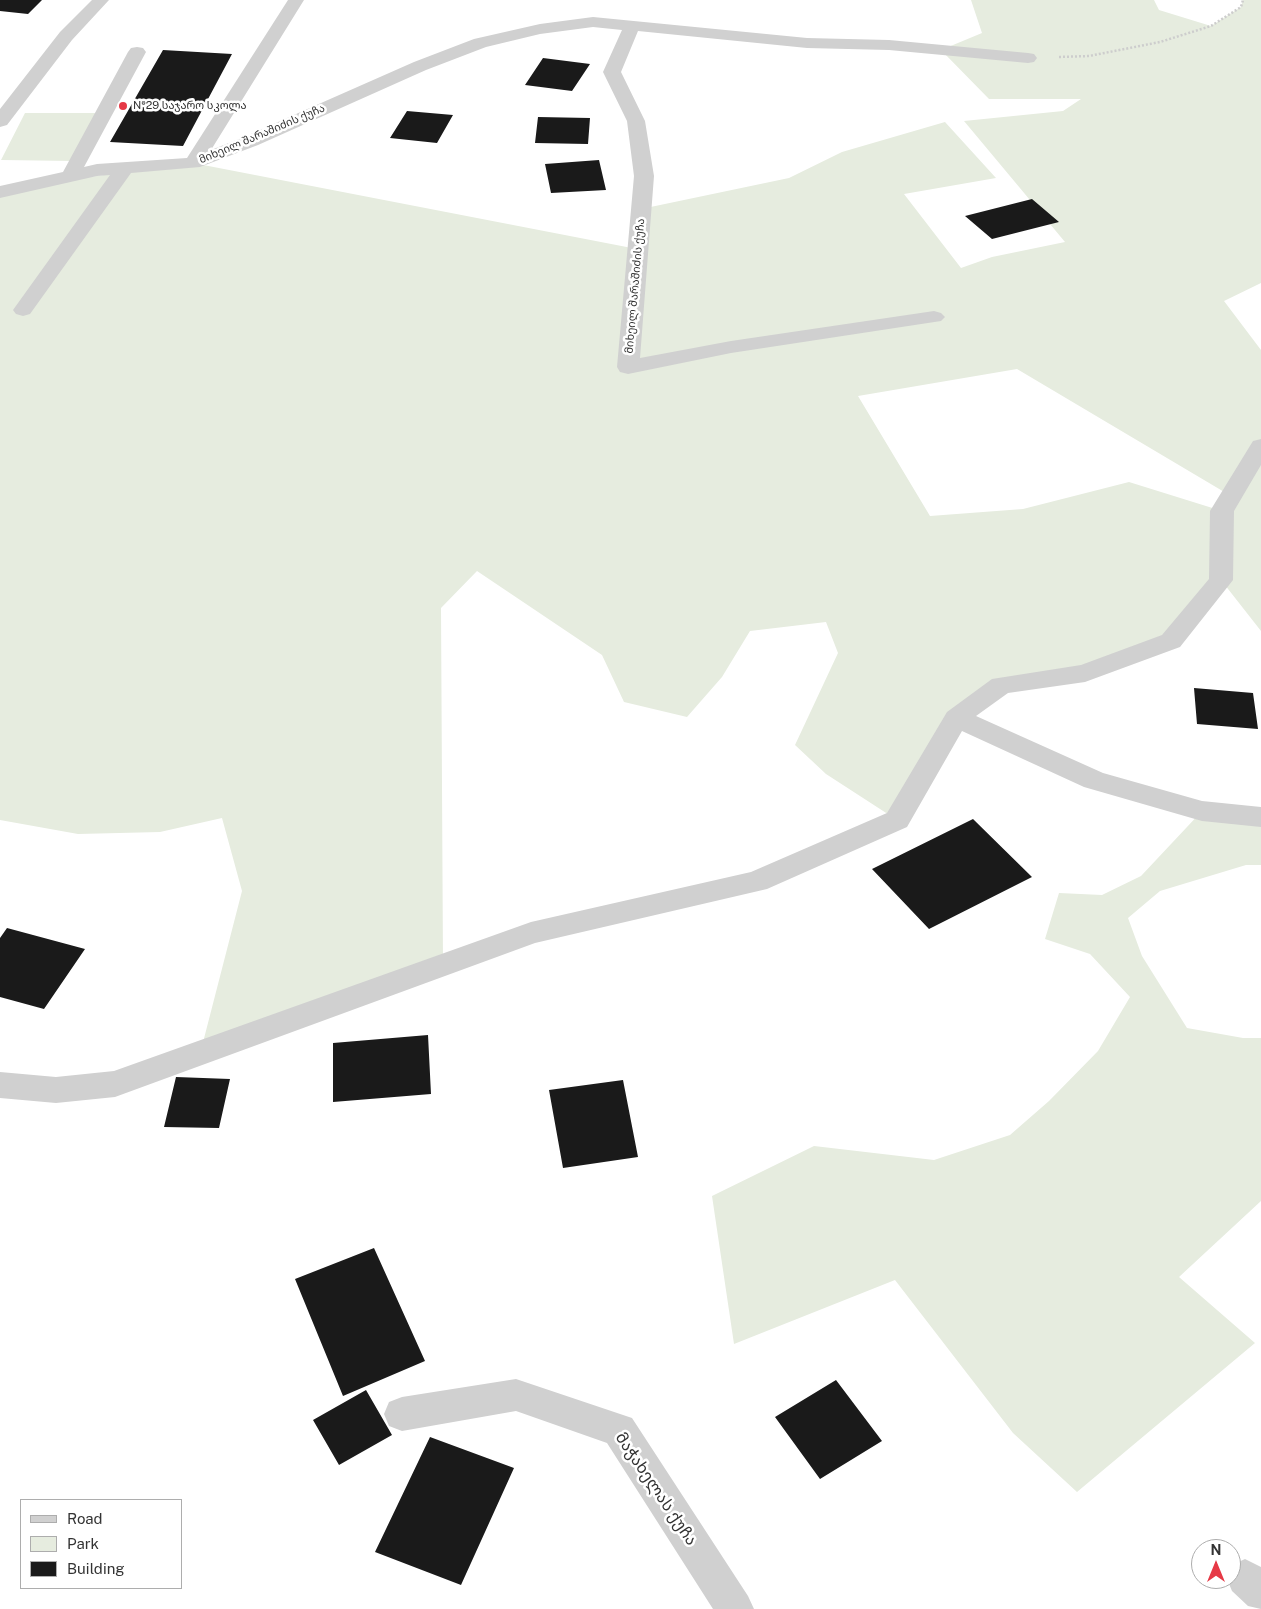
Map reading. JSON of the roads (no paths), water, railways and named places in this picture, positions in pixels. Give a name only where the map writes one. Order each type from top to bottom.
[{"type":"street","points":[[0,122],[9,101],[66,36],[101,0]]},
{"type":"street","points":[[193,163],[296,0]]},
{"type":"street","name":"მიხეილ შარაშიძის ქუჩა","points":[[0,192],[97,170],[193,163],[251,141],[411,70],[480,44],[540,28],[593,22],[807,44],[889,45],[1028,58]]},
{"type":"street","name":"მიხეილ შარაშიძის ქუჩა","points":[[632,26],[612,72],[636,121],[644,176],[628,367],[731,347],[934,317]]},
{"type":"street","points":[[70,176],[137,52]]},
{"type":"street","points":[[22,310],[125,168]]},
{"type":"street","points":[[0,1085],[56,1090],[114,1084],[532,933],[756,881],[897,820],[956,718],[1001,685],[1085,673],[1171,641],[1221,580],[1222,511],[1260,448]]},
{"type":"street","points":[[956,718],[1094,780],[1202,811],[1261,817]]},
{"type":"street","name":"მაჭახელას ქუჩა","points":[[402,1414],[516,1395],[620,1430],[735,1609]]},
{"type":"place","name":"№29 საჯარო სკოლა","points":[[123,106]]}]
